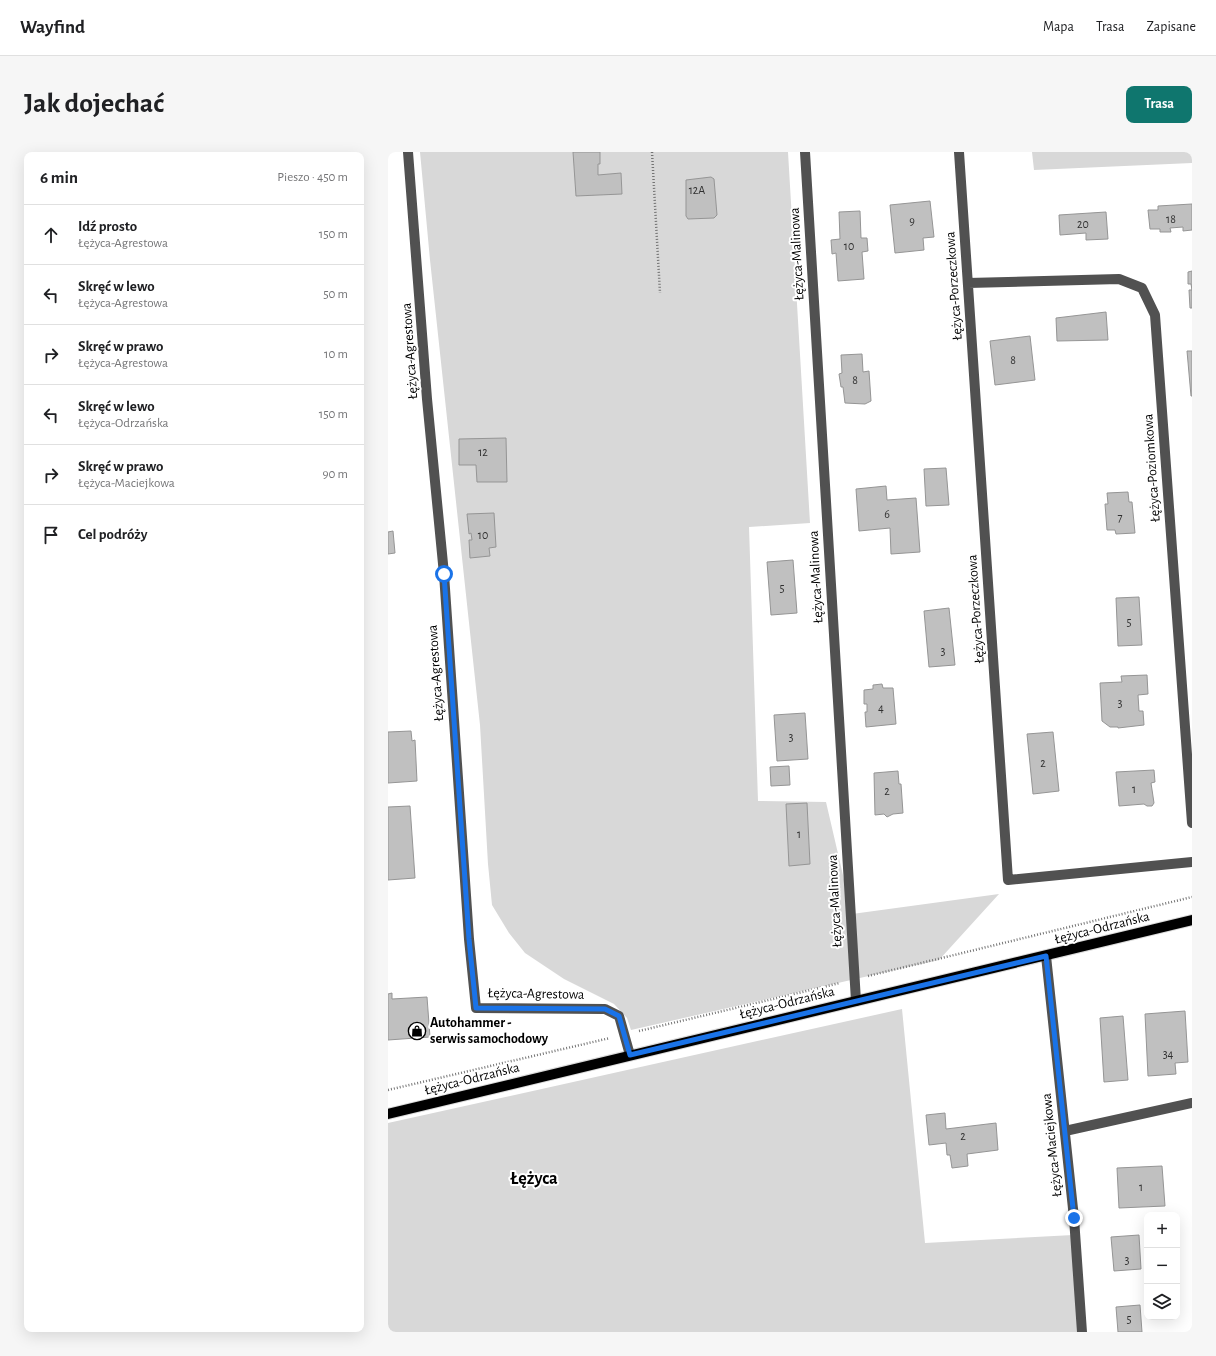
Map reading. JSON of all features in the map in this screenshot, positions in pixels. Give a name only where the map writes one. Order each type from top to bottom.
[{"type":"main road","name":"Łężyca-Odrzańska","points":[[388,1114],[1192,920]]},
{"type":"street","name":"Łężyca-Agrestowa","points":[[408,152],[427,399],[444,574],[468,931],[476,1008],[605,1009],[619,1016],[630,1055]]},
{"type":"street","name":"Łężyca-Malinowa","points":[[805,152],[856,1001]]},
{"type":"street","name":"Łężyca-Porzeczkowa","points":[[959,152],[1008,880],[1192,862]]},
{"type":"street","name":"Łężyca-Poziomkowa","points":[[968,283],[1119,279],[1142,288],[1155,315],[1192,823]]},
{"type":"street","name":"Łężyca-Maciejkowa","points":[[1046,956],[1074,1218],[1082,1332]]},
{"type":"street","points":[[1065,1131],[1192,1103]]},
{"type":"path","points":[[652,152],[660,293]]},
{"type":"path","points":[[388,1090],[854,980],[1192,897]]},
{"type":"shaded area","points":[[420,152],[788,152],[810,523],[749,527],[758,801],[826,802],[852,914],[999,894],[939,960],[631,1030],[627,1018],[614,1004],[564,979],[525,953],[509,933],[492,905],[488,864],[480,725],[430,260]]},
{"type":"shaded area","points":[[1032,152],[1192,152],[1192,163],[1034,170]]},
{"type":"shaded area","points":[[902,1009],[925,1243],[1073,1235],[1085,1332],[388,1332],[388,1123]]},
{"type":"building","points":[[573,152],[600,152],[598,175],[621,173],[622,194],[576,196]]},
{"type":"building","points":[[711,177],[714,179],[717,215],[714,218],[688,219],[686,216],[686,180]]},
{"type":"building","points":[[930,201],[934,237],[923,238],[924,250],[895,253],[890,205]]},
{"type":"building","points":[[1192,204],[1192,230],[1183,231],[1183,227],[1170,228],[1171,232],[1160,232],[1160,229],[1150,229],[1148,210],[1158,210],[1158,206]]},
{"type":"building","points":[[860,211],[861,238],[867,238],[868,251],[862,252],[864,279],[838,281],[836,253],[832,254],[831,240],[840,239],[839,212]]},
{"type":"building","points":[[1106,212],[1108,239],[1086,240],[1086,233],[1060,235],[1059,215]]},
{"type":"building","points":[[1192,271],[1192,290],[1191,284],[1188,284],[1188,272]]},
{"type":"building","points":[[1189,290],[1192,290],[1192,308],[1190,308]]},
{"type":"building","points":[[1106,312],[1108,340],[1057,341],[1056,318]]},
{"type":"building","points":[[1030,336],[1035,380],[995,385],[990,341]]},
{"type":"building","points":[[1187,351],[1192,351],[1192,396],[1191,396]]},
{"type":"building","points":[[862,354],[863,372],[869,371],[871,401],[865,404],[845,403],[843,387],[841,387],[839,374],[842,373],[841,355]]},
{"type":"building","points":[[506,438],[507,482],[477,482],[476,465],[459,465],[459,439]]},
{"type":"building","points":[[946,468],[949,505],[926,506],[924,469]]},
{"type":"building","points":[[886,486],[887,500],[916,498],[920,552],[891,554],[890,528],[859,531],[856,489]]},
{"type":"building","points":[[1128,492],[1129,502],[1132,502],[1135,533],[1116,534],[1115,530],[1107,530],[1105,504],[1108,504],[1107,493]]},
{"type":"building","points":[[494,513],[496,547],[489,548],[490,556],[470,558],[469,540],[472,540],[471,533],[469,534],[467,514]]},
{"type":"building","points":[[393,531],[395,553],[388,554],[388,532]]},
{"type":"building","points":[[793,560],[797,613],[771,615],[767,562]]},
{"type":"building","points":[[1139,597],[1142,645],[1118,646],[1116,598]]},
{"type":"building","points":[[949,608],[955,665],[929,667],[924,611]]},
{"type":"building","points":[[1147,675],[1148,694],[1138,695],[1139,711],[1143,711],[1144,725],[1118,728],[1110,727],[1102,721],[1100,683],[1122,682],[1121,676]]},
{"type":"building","points":[[882,684],[883,688],[893,688],[896,724],[866,727],[865,712],[867,712],[867,704],[864,704],[864,690],[873,689],[873,685]]},
{"type":"building","points":[[805,713],[808,759],[777,761],[774,715]]},
{"type":"building","points":[[411,731],[412,741],[415,740],[417,781],[388,783],[388,732]]},
{"type":"building","points":[[1053,732],[1059,791],[1033,794],[1027,734]]},
{"type":"building","points":[[789,766],[790,785],[771,786],[770,767]]},
{"type":"building","points":[[1154,770],[1155,782],[1151,783],[1154,803],[1152,806],[1147,806],[1144,804],[1119,806],[1116,772]]},
{"type":"building","points":[[898,771],[899,784],[901,784],[903,813],[893,814],[887,817],[884,814],[875,815],[874,773]]},
{"type":"building","points":[[807,803],[810,864],[789,866],[786,804]]},
{"type":"building","points":[[410,806],[415,878],[388,880],[388,807]]},
{"type":"building","points":[[392,993],[392,999],[427,997],[430,1037],[388,1040],[388,994]]},
{"type":"building","points":[[1185,1011],[1188,1062],[1175,1063],[1176,1074],[1148,1076],[1145,1014]]},
{"type":"building","points":[[1123,1016],[1128,1080],[1104,1082],[1100,1018]]},
{"type":"building","points":[[945,1113],[946,1129],[996,1123],[998,1150],[967,1154],[968,1166],[952,1168],[950,1155],[947,1155],[946,1143],[929,1145],[926,1115]]},
{"type":"building","points":[[1162,1166],[1165,1206],[1119,1208],[1117,1168]]},
{"type":"building","points":[[1139,1235],[1141,1269],[1114,1271],[1111,1237]]},
{"type":"building","points":[[1140,1305],[1142,1332],[1118,1332],[1116,1307]]},
{"type":"place","name":"Autohammer - serwis samochodowy","points":[[417,1031]]},
{"type":"district","name":"Łężyca","points":[[534,1179]]},
{"type":"route","points":[[444,574],[469,939],[476,1008],[605,1009],[619,1016],[630,1055],[1046,956],[1074,1218]]}]
